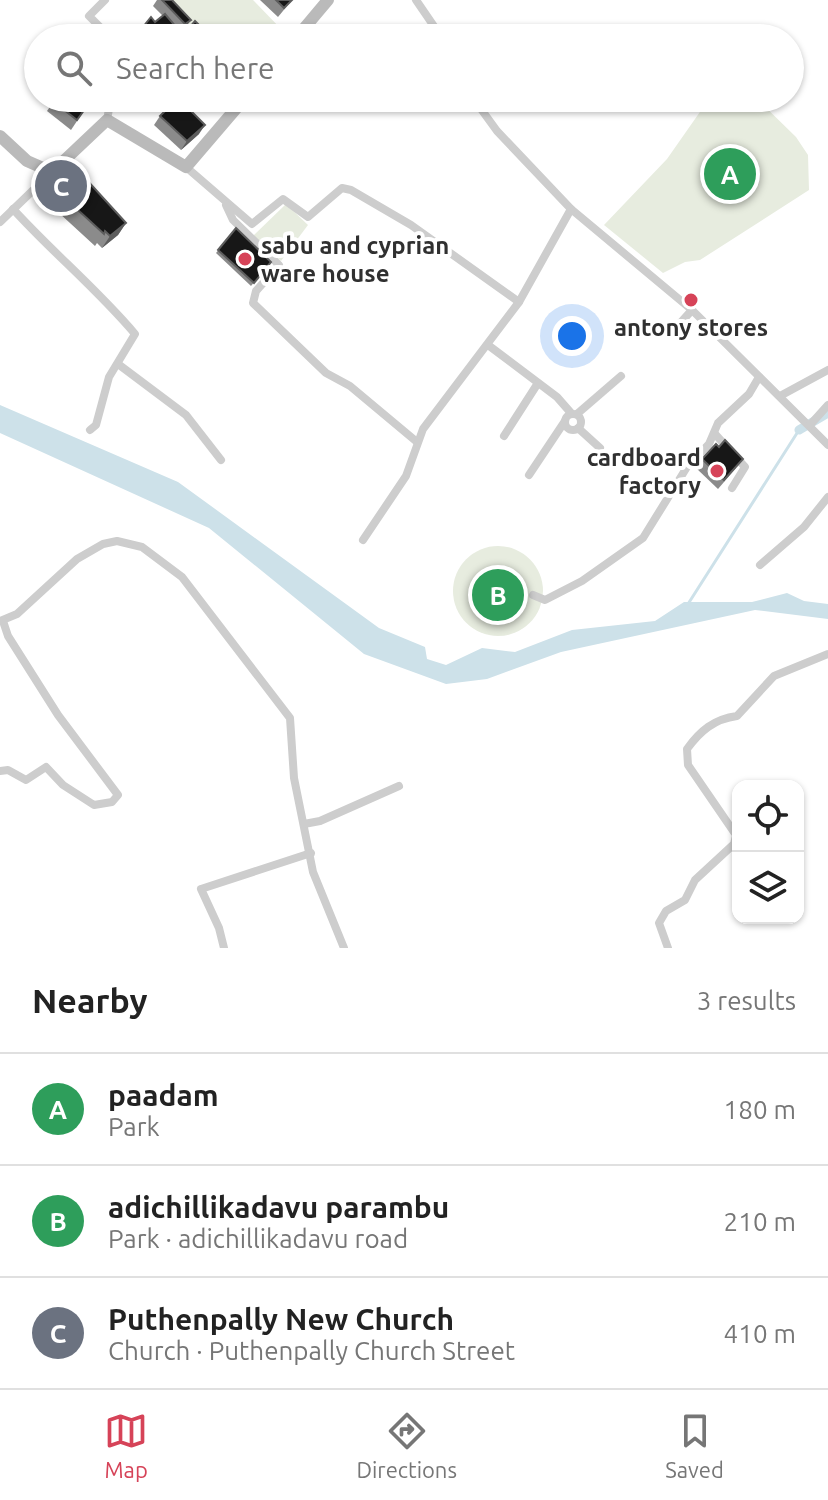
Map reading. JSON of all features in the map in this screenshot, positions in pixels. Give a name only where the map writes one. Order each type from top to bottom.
[{"type":"main road","points":[[308,24],[328,0]]},
{"type":"main road","points":[[0,136],[27,161],[52,172],[107,120],[186,167],[233,112]]},
{"type":"street","points":[[97,24],[89,16],[105,0]]},
{"type":"street","points":[[416,0],[432,24]]},
{"type":"street","points":[[107,120],[108,112]]},
{"type":"street","points":[[483,112],[497,131],[571,209],[692,310],[828,445]]},
{"type":"street","points":[[186,167],[252,224],[283,199],[308,217],[342,188],[351,190],[411,225],[519,302]]},
{"type":"street","points":[[0,222],[52,172]]},
{"type":"street","points":[[224,201],[233,220],[279,265],[256,291],[253,303],[326,373],[350,386],[417,442]]},
{"type":"street","points":[[13,209],[28,228],[43,237],[105,299],[135,334],[103,393],[96,425],[90,430]]},
{"type":"street","points":[[363,540],[406,476],[423,429],[519,302],[571,209]]},
{"type":"street","points":[[674,330],[692,310]]},
{"type":"street","points":[[488,345],[538,383],[571,416],[581,421],[578,428]]},
{"type":"street","points":[[118,364],[186,415],[221,460]]},
{"type":"street","points":[[780,396],[828,370]]},
{"type":"street","points":[[529,475],[571,416],[621,376]]},
{"type":"street","points":[[533,595],[545,600],[570,588],[643,538],[687,467],[715,434],[718,423],[749,394],[759,377]]},
{"type":"street","points":[[504,436],[538,383]]},
{"type":"street","points":[[810,425],[828,405]]},
{"type":"street","points":[[571,416],[568,428],[578,428],[600,448]]},
{"type":"street","points":[[715,434],[745,467],[732,488]]},
{"type":"street","points":[[760,565],[804,527],[828,497]]},
{"type":"street","points":[[0,771],[8,770],[26,780],[46,767],[63,785],[94,805],[112,802],[118,795],[58,715],[1,621],[17,614],[77,559],[103,544],[131,543],[163,561],[205,604],[290,718],[290,751],[317,889],[344,948]]},
{"type":"street","points":[[668,948],[659,923],[666,911],[685,900],[695,880],[726,853],[736,835],[688,765],[687,749],[699,732],[725,717],[737,716],[774,676],[828,654]]},
{"type":"street","points":[[304,824],[320,821],[399,786]]},
{"type":"street","points":[[224,948],[219,928],[201,889],[311,853]]},
{"type":"shaded area","points":[[164,0],[253,0],[276,24],[188,24]]},
{"type":"shaded area","points":[[700,112],[770,112],[796,137],[808,155],[809,190],[700,260],[685,262],[663,273],[604,225],[667,159]]},
{"type":"shaded area","points":[[286,204],[308,225],[281,261],[253,236]]},
{"type":"shaded area","points":[[0,405],[178,482],[379,628],[425,647],[427,659],[446,665],[482,648],[515,652],[572,630],[655,621],[684,602],[752,602],[787,593],[804,601],[828,604],[828,619],[755,610],[561,652],[487,679],[446,684],[364,654],[209,528],[0,433]]},
{"type":"shaded area","points":[[498,546],[515,550],[530,559],[539,574],[543,591],[539,608],[530,623],[515,632],[498,636],[481,632],[466,623],[457,608],[453,591],[457,574],[466,559],[481,550]]},
{"type":"building","points":[[162,0],[172,0],[191,20],[185,24]]},
{"type":"building","points":[[276,0],[292,0],[284,8]]},
{"type":"building","points":[[165,14],[174,24],[145,24],[151,17],[155,22]]},
{"type":"building","points":[[67,112],[83,112],[77,120]]},
{"type":"building","points":[[164,112],[192,112],[205,125],[187,141],[160,116]]},
{"type":"building","points":[[85,178],[126,223],[110,236],[66,199]]},
{"type":"building","name":"sabu and cyprian ware house","points":[[236,228],[271,262],[254,283],[218,250]]},
{"type":"building","name":"cardboard factory","points":[[725,440],[743,459],[724,480],[702,459],[716,444],[719,447]]},
{"type":"waterway","points":[[799,430],[828,413]]},
{"type":"waterway","points":[[688,604],[799,430]]},
{"type":"place","name":"paadam","points":[[730,174]]},
{"type":"place","name":"Puthenpally New Church","points":[[61,186]]},
{"type":"place","name":"sabu and cyprian ware house","points":[[245,259]]},
{"type":"place","name":"antony stores","points":[[691,300]]},
{"type":"place","name":"cardboard factory","points":[[717,471]]},
{"type":"place","name":"adichillikadavu parambu","points":[[498,595]]}]
